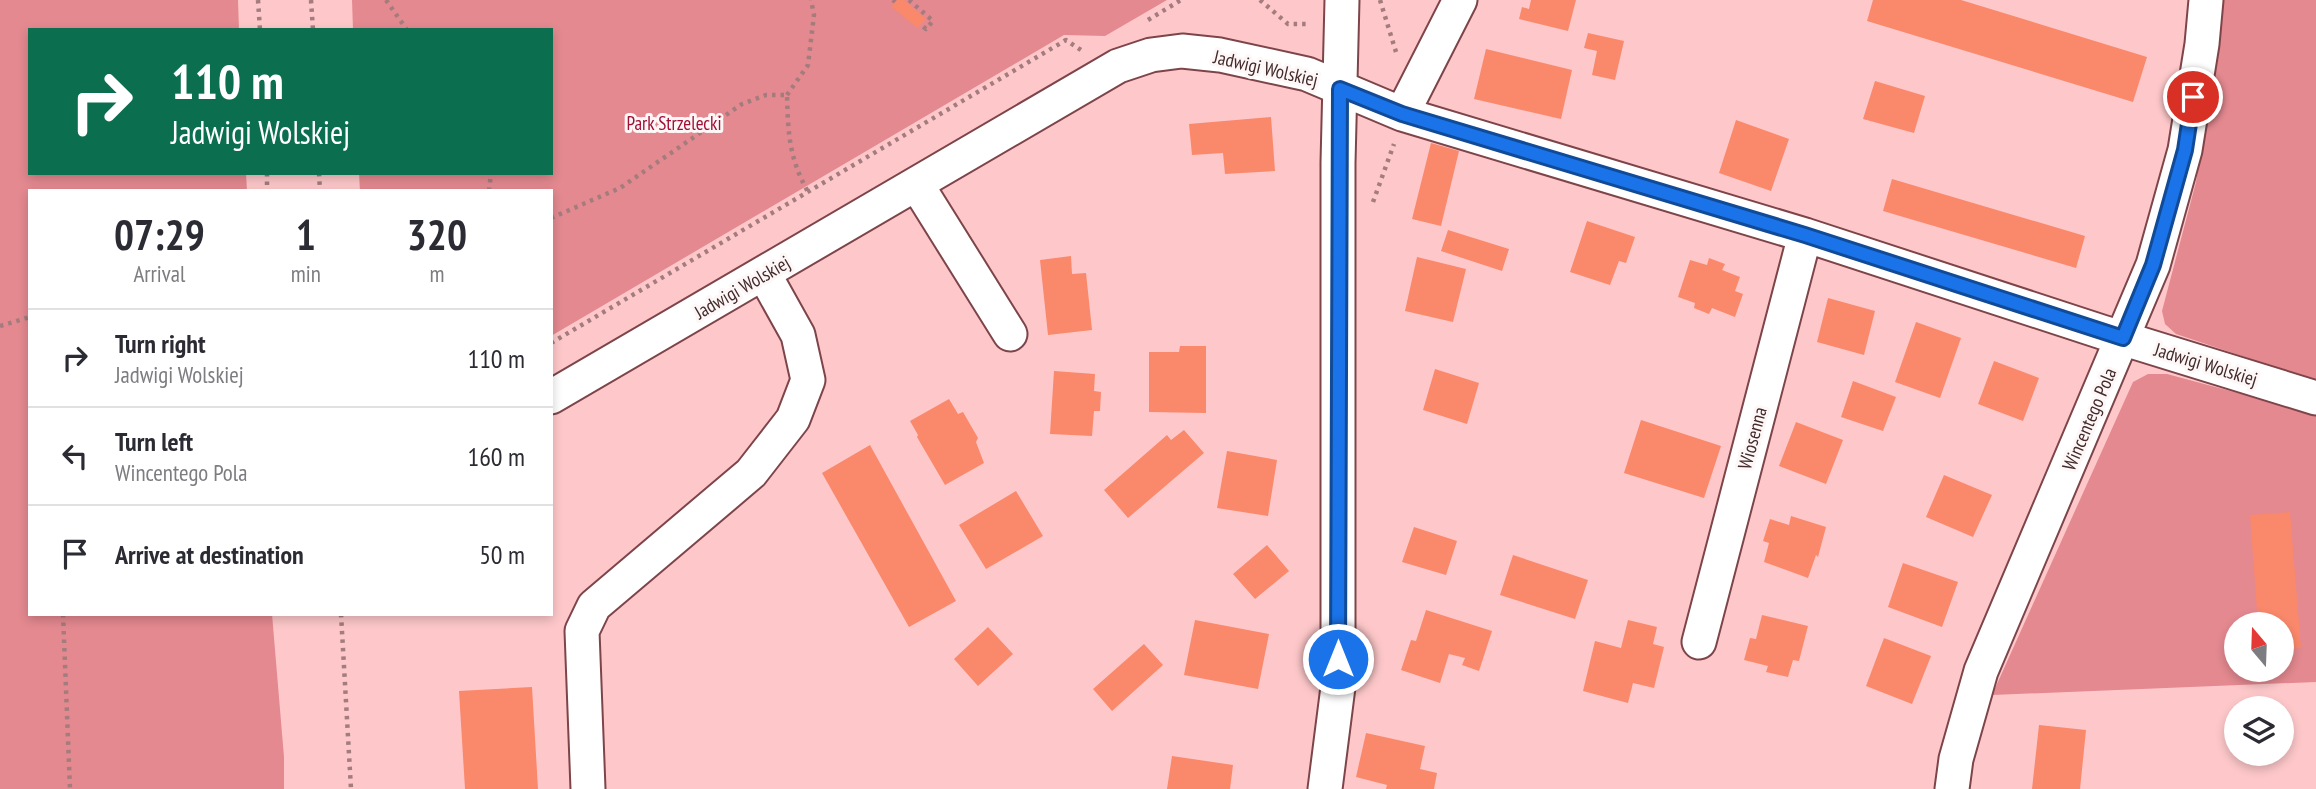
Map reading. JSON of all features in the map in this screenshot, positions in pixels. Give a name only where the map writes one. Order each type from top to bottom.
[{"type":"street","points":[[1325,789],[1338,687],[1342,0]]},
{"type":"street","points":[[1398,128],[1460,0]]},
{"type":"street","name":"Wincentego Pola","points":[[1952,789],[1956,759],[1981,671],[2153,265],[2185,150],[2202,44],[2206,0]]},
{"type":"street","name":"Jadwigi Wolskiej","points":[[553,396],[1118,66],[1151,55],[1182,51],[1220,55],[1307,74],[1340,89],[1398,128],[1805,235],[2316,398]]},
{"type":"street","points":[[917,185],[1010,334]]},
{"type":"street","name":"Wiosenna","points":[[1699,642],[1805,235]]},
{"type":"street","points":[[588,789],[582,631],[594,606],[751,473],[793,419],[808,380],[798,335],[764,274]]},
{"type":"path","points":[[258,0],[260,28]]},
{"type":"path","points":[[311,0],[313,28]]},
{"type":"path","points":[[386,0],[406,28]]},
{"type":"path","points":[[808,192],[796,170],[788,138],[787,95],[808,65],[814,15],[811,0]]},
{"type":"path","points":[[909,0],[933,21],[926,29],[921,25]]},
{"type":"path","points":[[1147,21],[1181,0]]},
{"type":"path","points":[[1261,0],[1288,24],[1318,24]]},
{"type":"path","points":[[1380,0],[1399,64]]},
{"type":"path","points":[[553,342],[1066,40],[1090,55]]},
{"type":"path","points":[[553,217],[620,188],[742,104],[766,95],[787,95]]},
{"type":"path","points":[[1373,203],[1398,128]]},
{"type":"path","points":[[0,326],[28,318]]},
{"type":"path","points":[[63,616],[70,789]]},
{"type":"path","points":[[341,616],[351,789]]},
{"type":"green space","points":[[0,0],[238,0],[239,28],[28,28],[28,175],[246,175],[247,189],[28,189],[28,616],[272,616],[284,757],[284,789],[0,789]]},
{"type":"green space","name":"Park Strzelecki","points":[[352,0],[1167,0],[1105,36],[1064,35],[553,335],[553,189],[360,189],[359,175],[553,175],[553,28],[353,28]]},
{"type":"green space","points":[[2223,0],[2316,0],[2316,381],[2176,334],[2165,324],[2162,311],[2196,182]]},
{"type":"green space","points":[[2148,374],[2167,374],[2316,414],[2316,682],[1992,695],[2133,382]]},
{"type":"building","points":[[897,0],[904,0],[926,19],[917,28],[891,6]]},
{"type":"building","points":[[1531,0],[1576,0],[1568,31],[1519,19],[1522,7],[1529,9]]},
{"type":"building","points":[[1873,0],[1961,0],[2147,57],[2133,102],[1867,21]]},
{"type":"building","points":[[1588,33],[1624,41],[1615,80],[1592,75],[1597,51],[1584,48]]},
{"type":"building","points":[[1486,49],[1572,70],[1561,119],[1474,99]]},
{"type":"building","points":[[1875,81],[1925,96],[1914,133],[1863,119]]},
{"type":"building","points":[[1271,117],[1275,171],[1225,174],[1223,153],[1192,155],[1189,124]]},
{"type":"building","points":[[1736,120],[1789,139],[1771,191],[1719,173]]},
{"type":"building","points":[[1431,143],[1459,151],[1441,226],[1412,219]]},
{"type":"building","points":[[1892,179],[2085,236],[2076,268],[1883,211]]},
{"type":"building","points":[[1587,221],[1635,237],[1626,263],[1619,261],[1610,285],[1570,272]]},
{"type":"building","points":[[1448,230],[1509,249],[1502,271],[1441,251]]},
{"type":"building","points":[[1071,256],[1072,274],[1086,273],[1092,330],[1048,335],[1040,260]]},
{"type":"building","points":[[1417,257],[1466,269],[1453,322],[1405,311]]},
{"type":"building","points":[[1709,258],[1725,264],[1722,270],[1740,277],[1735,291],[1743,294],[1735,317],[1712,308],[1709,314],[1694,308],[1695,303],[1678,297],[1690,260],[1707,265]]},
{"type":"building","points":[[1828,298],[1875,311],[1864,355],[1817,342]]},
{"type":"building","points":[[1916,322],[1961,338],[1940,398],[1895,382]]},
{"type":"building","points":[[1180,346],[1206,346],[1206,413],[1149,412],[1149,352],[1179,352]]},
{"type":"building","points":[[1994,361],[2039,378],[2023,421],[1978,404]]},
{"type":"building","points":[[1435,369],[1479,383],[1467,424],[1423,410]]},
{"type":"building","points":[[1054,371],[1095,374],[1094,391],[1101,392],[1100,411],[1094,411],[1092,436],[1050,434]]},
{"type":"building","points":[[1853,381],[1896,397],[1883,431],[1841,417]]},
{"type":"building","points":[[949,399],[958,414],[963,412],[978,438],[976,442],[984,463],[945,485],[910,421]]},
{"type":"building","points":[[1641,420],[1721,446],[1704,498],[1624,473]]},
{"type":"building","points":[[1796,422],[1843,440],[1826,484],[1779,466]]},
{"type":"building","points":[[1184,430],[1204,453],[1128,518],[1104,490],[1167,435],[1171,440]]},
{"type":"building","points":[[870,445],[956,601],[909,627],[822,473]]},
{"type":"building","points":[[1227,451],[1277,460],[1268,516],[1217,508]]},
{"type":"building","points":[[1944,475],[1992,495],[1973,537],[1926,517]]},
{"type":"building","points":[[1016,491],[1043,536],[986,569],[959,525]]},
{"type":"building","points":[[2290,512],[2301,648],[2294,648],[2294,612],[2257,612],[2250,515]]},
{"type":"building","points":[[1791,516],[1826,527],[1818,557],[1816,555],[1808,578],[1764,562],[1769,543],[1763,541],[1770,519],[1789,525]]},
{"type":"building","points":[[1414,527],[1457,541],[1446,575],[1402,562]]},
{"type":"building","points":[[1267,545],[1289,571],[1255,599],[1233,574]]},
{"type":"building","points":[[1513,555],[1588,580],[1575,619],[1500,595]]},
{"type":"building","points":[[1903,563],[1958,582],[1942,627],[1888,607]]},
{"type":"building","points":[[1426,610],[1492,631],[1479,671],[1462,665],[1465,658],[1449,654],[1440,683],[1401,670],[1411,640],[1416,641]]},
{"type":"building","points":[[1762,615],[1808,626],[1799,661],[1793,660],[1788,677],[1766,672],[1768,666],[1744,660],[1750,638],[1756,639]]},
{"type":"building","points":[[1195,620],[1269,634],[1258,689],[1184,675]]},
{"type":"building","points":[[1628,620],[1657,627],[1653,644],[1664,647],[1654,688],[1633,683],[1628,703],[1583,691],[1595,641],[1621,648]]},
{"type":"building","points":[[988,627],[1013,654],[978,686],[954,659]]},
{"type":"building","points":[[1884,638],[1931,656],[1912,704],[1866,686]]},
{"type":"building","points":[[1144,644],[1163,665],[1112,711],[1093,689]]},
{"type":"building","points":[[532,687],[538,789],[465,789],[459,691]]},
{"type":"building","points":[[2039,725],[2086,730],[2080,789],[2032,789]]},
{"type":"building","points":[[1366,733],[1425,746],[1420,769],[1437,773],[1434,789],[1386,789],[1387,785],[1356,777]]},
{"type":"building","points":[[1172,756],[1233,765],[1230,789],[1167,789]]},
{"type":"route","points":[[1338,659],[1340,89],[1402,114],[1805,235],[2123,338],[2153,265],[2185,150],[2193,97]]}]
